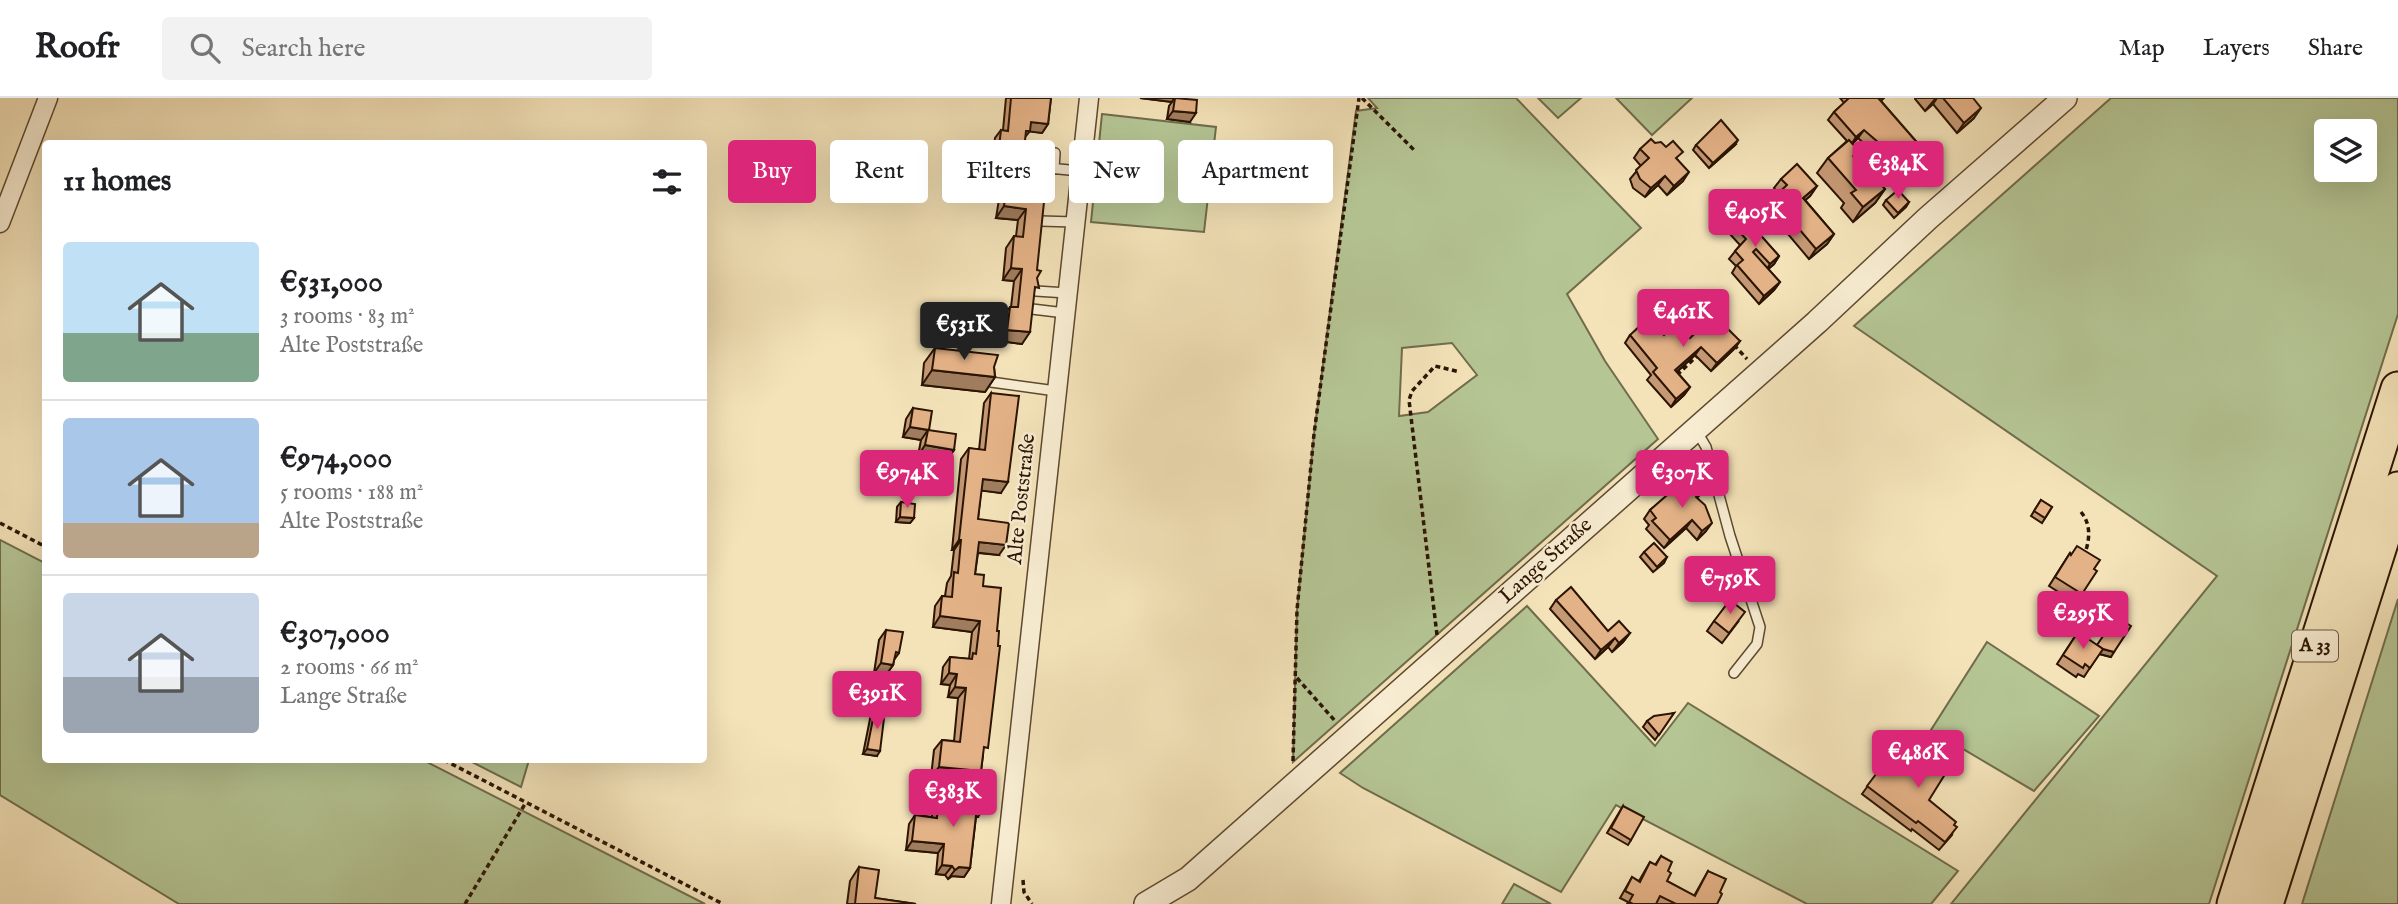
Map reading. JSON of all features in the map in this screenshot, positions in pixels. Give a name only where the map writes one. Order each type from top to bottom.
[{"type":"highway","name":"A 33","points":[[2234,904],[2398,389]]},
{"type":"highway","name":"A 33","points":[[2266,904],[2398,489]]},
{"type":"street","points":[[0,222],[48,98]]},
{"type":"street","name":"Alte Poststraße","points":[[1083,140],[1088,98]]},
{"type":"street","name":"Lange Straße","points":[[1146,904],[1188,879],[2066,98]]},
{"type":"street","name":"Alte Poststraße","points":[[1001,904],[1077,203]]},
{"type":"lane","points":[[1040,221],[1075,222]]},
{"type":"lane","points":[[1036,291],[1067,293]]},
{"type":"lane","points":[[1032,309],[1065,313]]},
{"type":"lane","points":[[991,382],[1056,391]]},
{"type":"lane","points":[[1695,428],[1706,447],[1730,536],[1760,627],[1757,644],[1734,673]]},
{"type":"path","points":[[1360,98],[1414,150]]},
{"type":"path","points":[[1293,762],[1297,610],[1314,434],[1360,98]]},
{"type":"path","points":[[1728,340],[1747,359]]},
{"type":"path","points":[[1677,374],[1697,356],[1694,351]]},
{"type":"path","points":[[1437,635],[1409,400],[1412,391],[1435,366],[1460,372]]},
{"type":"path","points":[[2081,512],[2089,533],[2084,557]]},
{"type":"path","points":[[0,523],[42,545]]},
{"type":"path","points":[[1296,676],[1338,723]]},
{"type":"path","points":[[450,763],[723,904]]},
{"type":"path","points":[[465,904],[525,803]]},
{"type":"green space","points":[[1368,98],[1516,98],[1641,228],[1567,294],[1605,361],[1658,439],[1293,762],[1297,610],[1314,434],[1356,111],[1377,108]],"holes":[[[1452,343],[1477,375],[1428,412],[1399,416],[1402,348]]]},
{"type":"green space","points":[[1538,98],[1581,98],[1558,118]]},
{"type":"green space","points":[[1616,98],[1692,98],[1652,135]]},
{"type":"green space","points":[[2111,98],[2398,98],[2398,314],[2209,904],[1951,904],[2217,576],[1854,326]]},
{"type":"green space","points":[[1102,114],[1216,127],[1215,140],[1178,140],[1178,203],[1207,203],[1204,232],[1091,222],[1093,203],[1164,203],[1164,140],[1099,140]]},
{"type":"green space","points":[[0,540],[42,561],[42,763],[429,763],[705,904],[179,904],[0,795]]},
{"type":"green space","points":[[2398,599],[2398,904],[2302,904]]},
{"type":"green space","points":[[1527,606],[1655,746],[1688,703],[1958,871],[1931,904],[1807,904],[1616,805],[1561,892],[1363,788],[1340,773]]},
{"type":"green space","points":[[1987,642],[2099,716],[2034,791],[1931,730]]},
{"type":"green space","points":[[474,763],[528,763],[521,787]]},
{"type":"green space","points":[[1514,884],[1551,904],[1502,904]]},
{"type":"building","points":[[1011,98],[1051,98],[1048,124],[1031,122],[1025,140],[1000,140],[1001,130],[1008,131]]},
{"type":"building","points":[[1175,98],[1197,100],[1196,113],[1173,111]]},
{"type":"building","points":[[1849,98],[1881,98],[1879,99],[1928,155],[1913,168],[1898,151],[1888,160],[1879,149],[1879,143],[1864,130],[1856,137],[1834,112]]},
{"type":"building","points":[[1943,98],[1973,98],[1981,108],[1964,123]]},
{"type":"building","points":[[1721,120],[1738,140],[1713,163],[1696,145]]},
{"type":"building","points":[[1651,139],[1666,147],[1673,141],[1683,152],[1676,158],[1689,172],[1674,186],[1665,176],[1651,188],[1640,179],[1636,170],[1649,158],[1640,149]]},
{"type":"building","points":[[1849,140],[1859,151],[1853,156],[1885,189],[1863,207],[1851,193],[1856,190],[1828,158]]},
{"type":"building","points":[[1797,164],[1817,186],[1803,198],[1834,234],[1816,249],[1773,198],[1787,185],[1781,179]]},
{"type":"building","points":[[1898,190],[1909,202],[1898,213],[1886,200]]},
{"type":"building","points":[[1748,198],[1768,219],[1756,230],[1779,256],[1770,264],[1756,249],[1753,252],[1780,282],[1764,296],[1737,265],[1743,260],[1735,251],[1746,239],[1733,225],[1745,214],[1738,207]]},
{"type":"building","points":[[1004,203],[1044,203],[1037,270],[1041,271],[1037,278],[1039,288],[1035,287],[1030,332],[1007,330],[1010,307],[1018,307],[1022,269],[1011,268],[1014,236],[1023,237],[1026,209],[1004,206]]},
{"type":"building","points":[[1714,315],[1740,341],[1717,363],[1701,347],[1675,370],[1690,387],[1676,399],[1653,372],[1657,368],[1630,335],[1642,324],[1650,332],[1656,327],[1664,335],[1676,323],[1690,338]]},
{"type":"building","points":[[935,348],[998,355],[994,367],[995,377],[932,370]]},
{"type":"building","points":[[991,393],[1019,396],[1008,482],[983,479],[978,519],[1009,523],[1006,545],[979,542],[975,574],[984,575],[983,586],[1001,588],[997,631],[1000,646],[988,748],[984,747],[981,771],[939,767],[942,740],[960,742],[966,688],[955,687],[957,674],[949,673],[950,657],[972,659],[973,653],[976,654],[980,621],[940,616],[942,596],[952,597],[954,572],[958,573],[969,448],[985,450]]},
{"type":"building","points":[[913,408],[932,411],[929,430],[910,427]]},
{"type":"building","points":[[928,430],[956,434],[954,450],[925,445]]},
{"type":"building","points":[[1697,476],[1707,487],[1696,497],[1705,505],[1712,523],[1702,531],[1692,520],[1670,540],[1652,521],[1656,518],[1650,510],[1674,489],[1676,492]]},
{"type":"building","points":[[2041,500],[2052,507],[2045,518],[2034,511]]},
{"type":"building","points":[[901,502],[915,504],[914,518],[900,517]]},
{"type":"building","points":[[1654,543],[1667,557],[1657,567],[1644,552]]},
{"type":"building","points":[[2077,546],[2100,560],[2094,569],[2097,571],[2082,594],[2055,577]]},
{"type":"building","points":[[1571,587],[1608,631],[1619,621],[1630,633],[1619,643],[1615,638],[1601,650],[1556,600]]},
{"type":"building","points":[[1730,600],[1745,612],[1729,633],[1714,621]]},
{"type":"building","points":[[2116,617],[2131,626],[2114,652],[2097,645]]},
{"type":"building","points":[[886,630],[903,632],[899,653],[896,652],[893,665],[881,663]]},
{"type":"building","points":[[2078,632],[2103,649],[2090,668],[2085,664],[2083,668],[2063,655]]},
{"type":"building","points":[[875,709],[885,710],[880,751],[867,749]]},
{"type":"building","points":[[1674,713],[1659,735],[1647,721],[1654,716]]},
{"type":"building","points":[[1938,744],[1947,745],[1948,750],[1957,755],[1929,800],[1956,822],[1954,825],[1957,827],[1945,842],[1867,786],[1883,765],[1894,772],[1898,766],[1906,771],[1916,755],[1926,761]]},
{"type":"building","points":[[972,784],[987,785],[984,808],[977,807],[970,868],[959,867],[955,870],[952,866],[942,865],[944,844],[912,841],[915,815],[937,818],[938,804],[969,806]]},
{"type":"building","points":[[1623,806],[1644,817],[1631,840],[1611,828]]},
{"type":"building","points":[[1661,856],[1672,862],[1667,881],[1695,896],[1708,871],[1726,879],[1717,904],[1676,904],[1660,896],[1656,904],[1629,902],[1633,895],[1625,891],[1632,877],[1640,882],[1650,862],[1656,865]]},
{"type":"building","points":[[859,867],[879,870],[875,898],[916,904],[855,904]]}]
